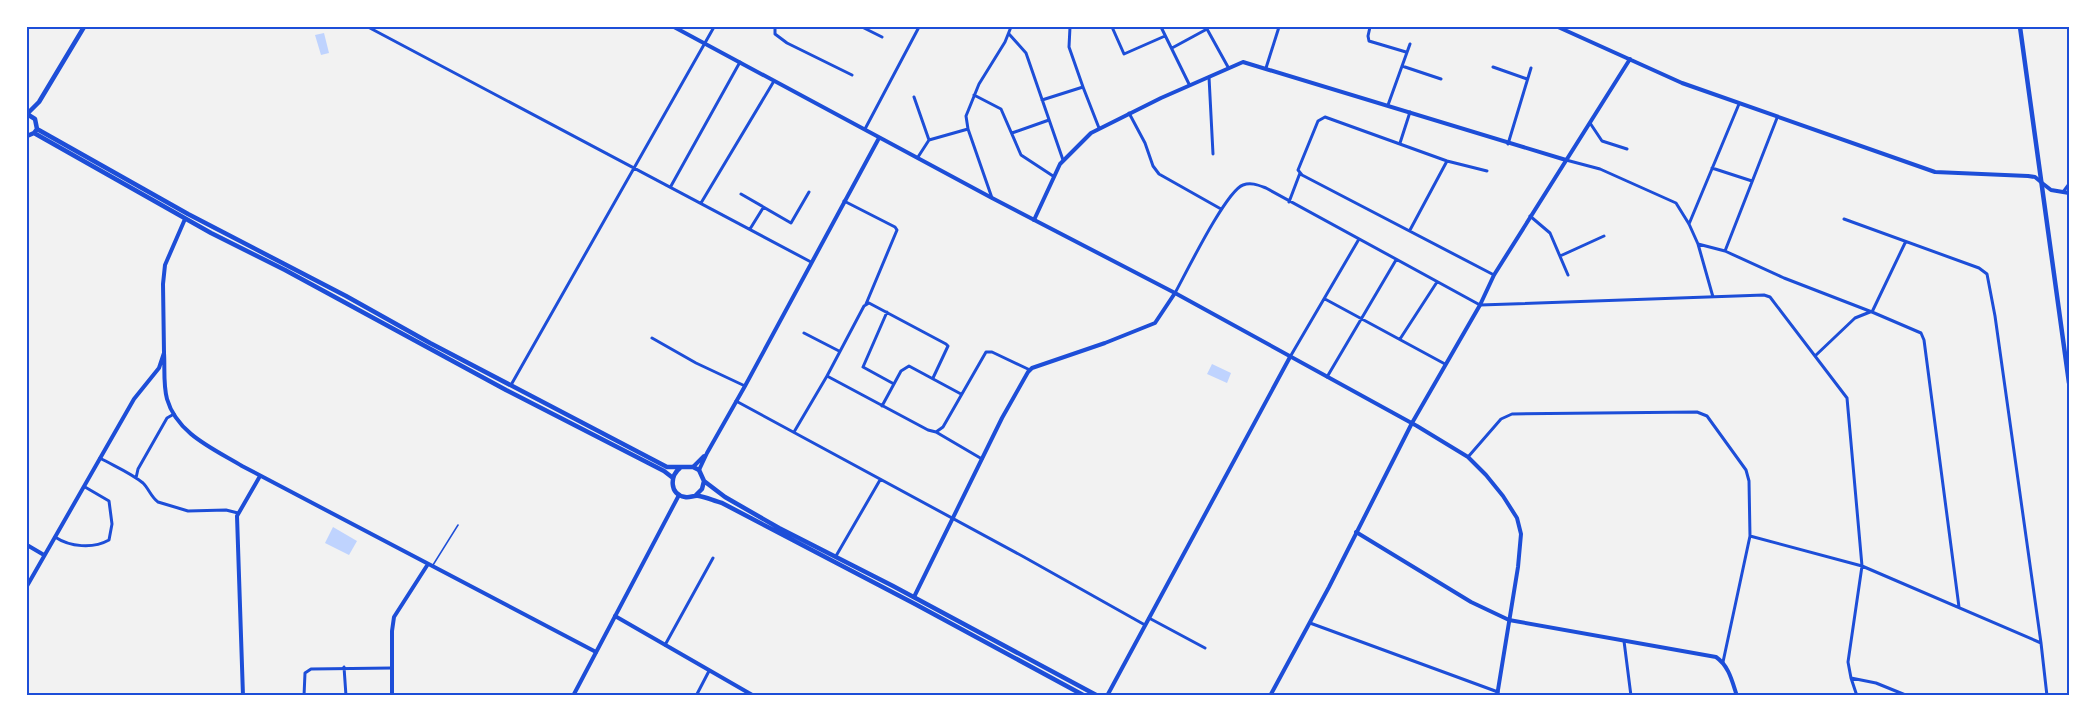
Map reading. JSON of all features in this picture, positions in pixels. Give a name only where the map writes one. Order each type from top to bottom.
[{"type":"main road","points":[[34,119],[27,114],[39,102],[84,27]]},
{"type":"main road","points":[[2020,27],[2069,383]]},
{"type":"main road","points":[[35,131],[34,119],[39,102]]},
{"type":"main road","points":[[27,136],[35,131]]},
{"type":"main road","points":[[35,131],[130,181],[187,217],[506,390],[664,471],[673,478]]},
{"type":"main road","points":[[35,131],[126,186],[336,290],[430,343],[667,467],[693,467],[699,470],[704,481],[725,497],[761,518],[1098,696]]},
{"type":"main road","points":[[126,186],[130,181]]},
{"type":"main road","points":[[680,468],[673,478],[673,487],[682,496],[696,495],[722,504],[1085,696]]},
{"type":"main road","points":[[696,495],[702,489],[704,481]]},
{"type":"street","points":[[368,27],[811,262]]},
{"type":"street","points":[[674,27],[992,198],[1175,293],[1412,423],[1468,457],[1503,496],[1517,518],[1521,534],[1497,694],[1310,623]]},
{"type":"street","points":[[511,385],[714,27]]},
{"type":"street","points":[[775,27],[775,34],[787,44],[852,75]]},
{"type":"street","points":[[862,27],[882,38]]},
{"type":"street","points":[[865,129],[919,27]]},
{"type":"street","points":[[992,198],[968,129],[966,116],[974,95],[1011,27]]},
{"type":"street","points":[[1070,27],[1070,47],[1099,128]]},
{"type":"street","points":[[1112,27],[1124,54],[1166,36]]},
{"type":"street","points":[[1161,27],[1190,84]]},
{"type":"street","points":[[1266,68],[1279,27]]},
{"type":"street","points":[[1371,27],[1369,41],[1407,52]]},
{"type":"street","points":[[1558,27],[1682,83],[1776,118],[1935,172],[2036,177],[2051,190],[2069,193]]},
{"type":"street","points":[[1172,48],[1207,28],[1228,67]]},
{"type":"street","points":[[1009,34],[1026,53],[1063,160]]},
{"type":"street","points":[[1388,105],[1410,44]]},
{"type":"street","points":[[1270,696],[1310,623],[1412,423],[1494,275],[1630,59]]},
{"type":"street","points":[[671,187],[740,62]]},
{"type":"street","points":[[1034,220],[1053,176],[1063,160],[1082,140],[1099,128],[1129,113],[1209,75],[1243,62],[1508,144],[1600,169],[1672,200],[1689,224],[1698,244],[1713,297]]},
{"type":"street","points":[[1402,66],[1441,79]]},
{"type":"street","points":[[1493,67],[1527,80]]},
{"type":"street","points":[[1508,144],[1531,68]]},
{"type":"street","points":[[1209,75],[1213,154]]},
{"type":"street","points":[[701,203],[774,81]]},
{"type":"street","points":[[1042,100],[1083,87]]},
{"type":"street","points":[[974,95],[1001,109],[1023,157],[1053,176]]},
{"type":"street","points":[[914,97],[929,140]]},
{"type":"street","points":[[1689,224],[1739,104]]},
{"type":"street","points":[[1400,143],[1410,112]]},
{"type":"street","points":[[1129,113],[1145,143],[1153,166],[1159,174],[1222,209]]},
{"type":"street","points":[[1288,201],[1300,173],[1299,166],[1318,121],[1325,117],[1447,161],[1487,171]]},
{"type":"street","points":[[1725,251],[1776,118]]},
{"type":"street","points":[[1012,133],[1049,120]]},
{"type":"street","points":[[1590,123],[1602,141],[1627,149]]},
{"type":"street","points":[[918,158],[929,140],[968,129]]},
{"type":"street","points":[[699,470],[879,138]]},
{"type":"street","points":[[1410,230],[1447,161]]},
{"type":"street","points":[[1712,168],[1752,181]]},
{"type":"street","points":[[1300,173],[1494,275]]},
{"type":"street","points":[[914,597],[1002,418],[1030,370],[1155,323],[1175,293],[1222,209],[1237,188],[1253,183],[1479,305],[1764,295],[1770,297],[1847,398],[1862,566],[1848,662],[1857,696]]},
{"type":"street","points":[[2063,192],[2069,184]]},
{"type":"street","points":[[741,194],[791,223],[809,192]]},
{"type":"street","points":[[794,432],[866,304],[897,230],[844,201]]},
{"type":"street","points":[[750,229],[763,208]]},
{"type":"street","points":[[1530,216],[1549,231],[1568,275]]},
{"type":"street","points":[[187,217],[165,265],[163,284],[166,397],[184,428],[195,438],[260,476],[596,652]]},
{"type":"street","points":[[1844,219],[1979,268],[1987,274],[1995,316],[2047,696]]},
{"type":"street","points":[[1560,256],[1604,236]]},
{"type":"street","points":[[1107,696],[1290,357],[1359,239]]},
{"type":"street","points":[[1872,312],[1905,243]]},
{"type":"street","points":[[1698,244],[1725,251],[1784,278],[1921,333],[1924,340],[1959,607]]},
{"type":"street","points":[[1327,377],[1396,260]]},
{"type":"street","points":[[1400,339],[1437,282]]},
{"type":"street","points":[[1325,299],[1445,364]]},
{"type":"street","points":[[866,304],[870,303],[948,346],[933,378]]},
{"type":"street","points":[[887,312],[863,367],[894,384]]},
{"type":"street","points":[[1815,356],[1855,318],[1872,312]]},
{"type":"street","points":[[804,333],[838,351]]},
{"type":"street","points":[[652,338],[696,363],[746,386]]},
{"type":"street","points":[[2063,344],[2069,347]]},
{"type":"street","points":[[936,432],[943,427],[980,359],[988,351],[1030,370]]},
{"type":"street","points":[[27,586],[134,399],[159,368],[164,353]]},
{"type":"street","points":[[882,406],[901,371],[909,366],[961,394]]},
{"type":"street","points":[[827,376],[928,430],[936,432],[982,459]]},
{"type":"street","points":[[736,401],[1145,626]]},
{"type":"street","points":[[1468,457],[1501,418],[1512,414],[1702,413],[1711,421],[1746,471],[1749,481],[1750,536],[1723,662]]},
{"type":"street","points":[[136,478],[138,469],[167,418],[174,414]]},
{"type":"street","points":[[693,467],[707,453]]},
{"type":"street","points":[[100,458],[136,478],[158,502],[188,511],[226,510],[238,513]]},
{"type":"street","points":[[243,696],[238,513],[260,476]]},
{"type":"street","points":[[836,556],[880,479]]},
{"type":"street","points":[[55,537],[63,543],[81,545],[102,544],[109,540],[112,524],[110,501],[85,487]]},
{"type":"street","points":[[573,696],[663,522],[682,496]]},
{"type":"street","points":[[1356,532],[1471,602],[1509,620],[1716,657],[1728,670],[1737,696]]},
{"type":"street","points":[[1750,536],[1862,566],[2041,643]]},
{"type":"street","points":[[27,545],[44,555]]},
{"type":"street","points":[[664,646],[713,558]]},
{"type":"street","points":[[392,696],[394,617],[428,564]]},
{"type":"street","points":[[615,616],[754,696]]},
{"type":"street","points":[[1149,618],[1204,648]]},
{"type":"street","points":[[1624,641],[1631,696]]},
{"type":"street","points":[[344,668],[346,696]]},
{"type":"street","points":[[304,696],[304,679],[308,670],[392,668]]},
{"type":"street","points":[[696,696],[709,671]]},
{"type":"street","points":[[1851,678],[1876,683],[1908,696]]},
{"type":"lane","points":[[433,567],[458,525]]},
{"type":"water","points":[[324,33],[329,53],[321,55],[315,35]]},
{"type":"water","points":[[1212,364],[1231,373],[1227,383],[1207,374]]},
{"type":"water","points":[[333,527],[357,541],[349,555],[325,543]]}]
